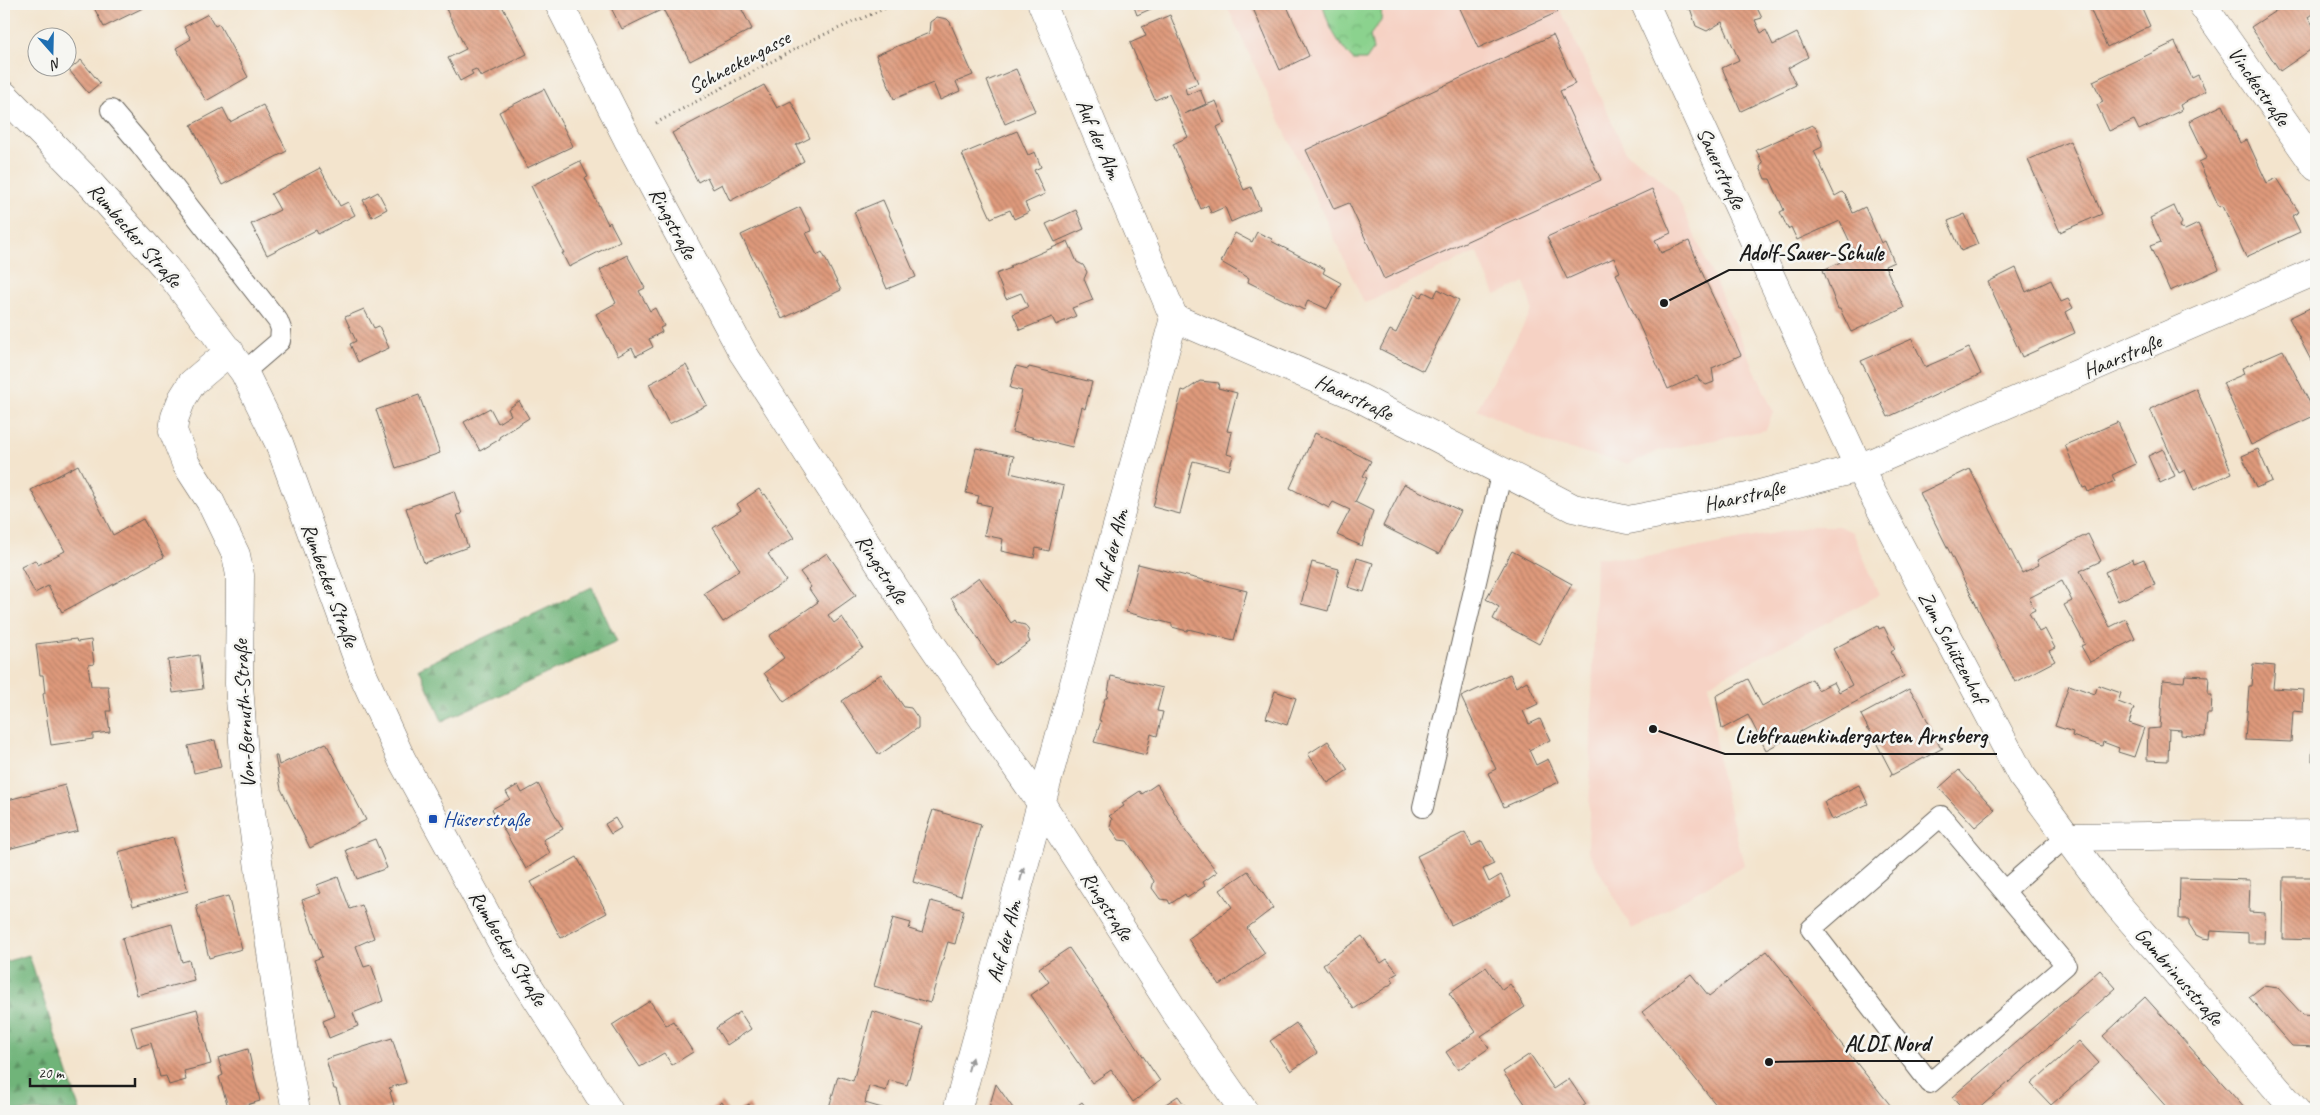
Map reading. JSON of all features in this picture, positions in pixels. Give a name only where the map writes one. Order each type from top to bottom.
[{"type":"street","name":"Ringstraße","points":[[559,4],[627,138],[743,353],[926,636],[1041,804],[1175,1012],[1244,1111]]},
{"type":"street","name":"Auf der Alm","points":[[957,1111],[1174,318],[1042,4]]},
{"type":"street","name":"Sauerstraße","points":[[1645,4],[1859,468]]},
{"type":"street","name":"Vinckestraße","points":[[2202,4],[2316,167]]},
{"type":"street","name":"Rumbecker Straße","points":[[4,95],[87,180],[165,267],[237,361],[279,443],[364,677],[402,760],[507,952],[609,1111]]},
{"type":"street","name":"Haarstraße","points":[[1174,318],[1358,397],[1573,508],[1628,520],[1748,497],[1859,468],[2316,271]]},
{"type":"street","name":"Von-Bernuth-Straße","points":[[237,361],[192,383],[182,398],[175,417],[173,431],[186,464],[210,501],[236,555],[240,594],[239,684],[245,769],[276,993],[296,1111]]},
{"type":"street","name":"Zum Schützenhof","points":[[1859,468],[2021,775],[2066,837]]},
{"type":"street","points":[[2066,837],[2316,834]]},
{"type":"street","name":"Gambrinusstraße","points":[[2066,837],[2117,904],[2296,1111]]},
{"type":"lane","points":[[111,110],[140,144],[278,321],[281,329],[280,341],[237,361]]},
{"type":"lane","points":[[1423,807],[1502,471]]},
{"type":"lane","points":[[1941,816],[2004,891],[2066,965],[1930,1082],[1811,929],[1941,816]]},
{"type":"lane","points":[[2004,891],[2066,837]]},
{"type":"path","name":"Schneckengasse","points":[[627,138],[814,39],[895,4]]},
{"type":"shaded area","points":[[1226,4],[1558,4],[1626,153],[1652,171],[1677,196],[1773,411],[1766,430],[1658,451],[1629,464],[1547,443],[1477,409],[1532,310],[1525,283],[1495,295],[1477,252],[1364,303]]},
{"type":"shaded area","points":[[1813,526],[1838,526],[1853,532],[1879,595],[1709,684],[1720,773],[1744,865],[1632,929],[1588,851],[1596,557],[1640,558]]},
{"type":"green space","points":[[1323,4],[1382,4],[1381,21],[1370,35],[1373,50],[1366,60],[1353,60],[1343,48],[1334,34]]},
{"type":"green space","points":[[592,587],[617,642],[442,721],[419,668]]},
{"type":"green space","points":[[29,955],[80,1111],[4,1111],[4,962]]},
{"type":"building","points":[[92,4],[151,4],[104,27]]},
{"type":"building","points":[[446,4],[501,4],[527,54],[481,77],[476,69],[471,71],[473,74],[460,81],[448,58],[466,49],[446,9],[448,9]]},
{"type":"building","points":[[609,4],[739,4],[752,29],[690,61],[663,9],[622,29]]},
{"type":"building","points":[[1133,4],[1162,4],[1137,15]]},
{"type":"building","points":[[1251,4],[1286,4],[1309,56],[1280,70]]},
{"type":"building","points":[[1458,4],[1554,4],[1558,12],[1478,48]]},
{"type":"building","points":[[1685,4],[1755,4],[1762,18],[1755,20],[1761,33],[1766,30],[1773,45],[1797,33],[1808,57],[1788,68],[1796,85],[1741,111],[1722,68],[1739,60],[1722,22],[1707,31],[1696,26],[1690,8],[1688,10]]},
{"type":"building","points":[[2088,4],[2140,4],[2150,26],[2107,47]]},
{"type":"building","points":[[2286,4],[2316,4],[2316,11],[2308,17],[2316,30],[2316,46],[2280,71],[2251,27]]},
{"type":"building","points":[[208,14],[215,26],[219,24],[248,77],[206,101],[176,48],[191,39],[184,27]]},
{"type":"building","points":[[1170,15],[1198,83],[1185,88],[1187,95],[1200,89],[1206,104],[1184,114],[1216,101],[1225,123],[1217,127],[1244,190],[1251,187],[1260,209],[1231,222],[1225,207],[1211,213],[1208,205],[1201,209],[1173,144],[1188,137],[1169,94],[1155,100],[1130,43],[1146,36],[1142,27]]},
{"type":"building","points":[[937,17],[947,19],[950,22],[973,75],[956,82],[960,91],[940,100],[933,83],[894,99],[876,55],[929,33],[930,22]]},
{"type":"building","points":[[1553,35],[1575,84],[1560,91],[1601,180],[1384,279],[1349,203],[1334,209],[1306,150]]},
{"type":"building","points":[[2175,42],[2192,78],[2198,75],[2206,91],[2180,105],[2182,110],[2139,130],[2134,120],[2109,131],[2097,105],[2103,102],[2093,81]]},
{"type":"building","points":[[81,60],[100,83],[88,93],[76,78],[78,78],[78,62]]},
{"type":"building","points":[[1016,69],[1035,111],[1005,124],[987,81]]},
{"type":"building","points":[[764,85],[777,108],[791,101],[810,138],[796,145],[804,161],[730,201],[722,184],[713,189],[707,177],[698,182],[672,133]]},
{"type":"building","points":[[544,89],[573,146],[527,168],[499,112]]},
{"type":"building","points":[[263,105],[287,151],[222,185],[191,125],[223,108],[230,122]]},
{"type":"building","points":[[2223,105],[2240,143],[2247,140],[2267,183],[2277,178],[2299,212],[2292,216],[2300,232],[2246,257],[2223,206],[2219,207],[2199,162],[2207,158],[2189,121]]},
{"type":"building","points":[[1812,125],[1816,128],[1822,142],[1822,147],[1814,151],[1835,196],[1842,192],[1846,196],[1853,213],[1865,207],[1881,243],[1885,241],[1894,262],[1885,266],[1904,308],[1851,332],[1840,309],[1838,309],[1823,270],[1856,255],[1840,221],[1797,240],[1791,227],[1788,229],[1780,212],[1784,210],[1770,179],[1765,179],[1760,167],[1763,163],[1756,150]]},
{"type":"building","points":[[1017,131],[1028,155],[1035,152],[1041,167],[1034,170],[1045,194],[1025,203],[1029,212],[1014,219],[1010,210],[991,218],[962,154]]},
{"type":"building","points":[[2070,141],[2102,214],[2060,232],[2028,160]]},
{"type":"building","points":[[580,161],[588,177],[585,178],[608,224],[610,222],[620,241],[569,267],[531,186]]},
{"type":"building","points":[[320,168],[340,206],[348,202],[355,215],[318,234],[316,230],[267,255],[251,224],[280,210],[271,194]]},
{"type":"building","points":[[1652,189],[1671,233],[1655,240],[1661,253],[1689,241],[1741,355],[1712,368],[1714,382],[1706,385],[1697,376],[1668,389],[1616,274],[1620,272],[1614,258],[1567,279],[1547,237]]},
{"type":"building","points":[[378,192],[387,209],[372,217],[363,200]]},
{"type":"building","points":[[883,200],[916,277],[887,289],[854,212]]},
{"type":"building","points":[[2174,206],[2182,223],[2179,227],[2185,230],[2198,224],[2219,269],[2170,291],[2150,246],[2161,242],[2150,218]]},
{"type":"building","points":[[800,207],[812,231],[806,233],[817,255],[822,252],[841,290],[782,319],[741,235]]},
{"type":"building","points":[[1076,210],[1084,229],[1055,242],[1046,224]]},
{"type":"building","points":[[1965,214],[1978,244],[1961,251],[1948,221]]},
{"type":"building","points":[[1257,232],[1325,269],[1323,273],[1341,283],[1327,309],[1308,300],[1304,310],[1248,282],[1249,278],[1221,262],[1235,233],[1252,242]]},
{"type":"building","points":[[1068,241],[1077,262],[1083,265],[1087,272],[1084,279],[1093,300],[1072,308],[1076,316],[1056,325],[1052,317],[1020,330],[1013,314],[1028,307],[1021,293],[1006,299],[996,274]]},
{"type":"building","points":[[627,255],[645,288],[639,291],[650,311],[655,308],[664,326],[660,328],[662,332],[649,339],[653,347],[636,356],[632,348],[618,356],[596,314],[616,303],[600,270]]},
{"type":"building","points":[[2016,268],[2026,292],[2051,280],[2061,302],[2068,299],[2073,308],[2066,312],[2075,333],[2022,357],[1988,282]]},
{"type":"building","points":[[1438,289],[1459,300],[1423,371],[1380,349],[1390,330],[1396,333],[1415,294],[1421,297],[1424,292],[1434,297]]},
{"type":"building","points":[[2316,305],[2316,370],[2289,318]]},
{"type":"building","points":[[364,309],[374,328],[379,326],[389,348],[358,362],[350,344],[356,341],[345,317]]},
{"type":"building","points":[[1912,339],[1925,367],[1969,348],[1981,374],[1888,417],[1861,361]]},
{"type":"building","points":[[2283,350],[2316,415],[2251,445],[2223,383],[2244,374],[2242,368]]},
{"type":"building","points":[[686,365],[707,405],[669,424],[649,384]]},
{"type":"building","points":[[1016,366],[1028,369],[1029,367],[1092,382],[1085,409],[1082,407],[1072,447],[1012,432],[1022,391],[1010,388]]},
{"type":"building","points":[[1200,381],[1219,383],[1218,388],[1237,393],[1227,431],[1232,432],[1227,454],[1233,456],[1229,470],[1193,461],[1180,514],[1153,507],[1182,390],[1185,391]]},
{"type":"building","points":[[2196,388],[2232,473],[2194,490],[2185,470],[2179,473],[2150,409]]},
{"type":"building","points":[[419,395],[440,453],[396,468],[376,410]]},
{"type":"building","points":[[519,401],[529,418],[480,451],[464,422],[490,408],[498,423],[511,415],[508,409]]},
{"type":"building","points":[[2118,422],[2136,464],[2112,475],[2115,481],[2088,492],[2086,487],[2083,488],[2065,445]]},
{"type":"building","points":[[1315,433],[1371,461],[1363,476],[1367,478],[1355,502],[1373,511],[1362,546],[1337,535],[1350,510],[1333,502],[1329,508],[1290,488]]},
{"type":"building","points":[[976,448],[1014,456],[1010,473],[1064,486],[1049,551],[1036,548],[1034,558],[1001,551],[1003,539],[984,535],[991,506],[977,503],[979,496],[966,493]]},
{"type":"building","points":[[2163,449],[2175,476],[2160,483],[2148,456]]},
{"type":"building","points":[[2258,449],[2272,481],[2256,488],[2242,456]]},
{"type":"building","points":[[78,465],[113,535],[143,519],[164,557],[62,612],[48,586],[35,593],[21,567],[35,560],[38,565],[65,551],[31,490]]},
{"type":"building","points":[[1970,469],[2022,573],[2039,565],[2037,560],[2088,534],[2101,561],[2080,571],[2110,627],[2126,619],[2135,639],[2090,662],[2081,646],[2085,644],[2064,605],[2072,601],[2062,581],[2029,598],[2035,610],[2029,613],[2039,632],[2045,629],[2055,648],[2049,651],[2055,661],[2015,682],[1920,493]]},
{"type":"building","points":[[1404,484],[1461,511],[1439,554],[1383,526]]},
{"type":"building","points":[[759,489],[763,495],[765,494],[794,538],[768,554],[786,581],[723,622],[704,593],[740,570],[713,528],[741,510],[737,504]]},
{"type":"building","points":[[454,491],[462,514],[457,515],[468,547],[424,563],[406,508]]},
{"type":"building","points":[[1512,551],[1572,584],[1539,644],[1493,619],[1499,607],[1486,599]]},
{"type":"building","points":[[827,553],[856,595],[828,615],[834,623],[842,617],[863,648],[784,702],[764,673],[784,658],[769,636],[818,602],[809,589],[811,587],[800,572]]},
{"type":"building","points":[[1357,558],[1373,563],[1364,592],[1348,587]]},
{"type":"building","points":[[2133,559],[2134,563],[2144,559],[2155,585],[2118,601],[2105,572]]},
{"type":"building","points":[[1312,562],[1339,569],[1328,611],[1301,604]]},
{"type":"building","points":[[1138,564],[1247,591],[1234,640],[1188,629],[1187,631],[1172,627],[1172,624],[1126,612]]},
{"type":"building","points":[[979,577],[1011,623],[1015,620],[1017,623],[1025,625],[1029,631],[1028,638],[1030,642],[996,666],[951,598]]},
{"type":"building","points":[[1878,626],[1879,629],[1884,627],[1895,649],[1891,652],[1904,676],[1766,750],[1748,715],[1722,729],[1716,696],[1748,679],[1762,706],[1812,679],[1818,690],[1834,682],[1839,692],[1852,685],[1833,649]]},
{"type":"building","points":[[76,639],[77,642],[91,640],[94,664],[88,665],[91,686],[108,686],[111,711],[107,711],[110,732],[93,734],[93,739],[51,745],[43,694],[45,693],[43,675],[40,675],[36,644]]},
{"type":"building","points":[[199,655],[203,689],[173,693],[168,660]]},
{"type":"building","points":[[2253,664],[2275,666],[2273,688],[2304,690],[2303,712],[2293,711],[2291,742],[2245,740],[2249,686],[2251,686]]},
{"type":"building","points":[[881,674],[904,707],[911,708],[918,718],[918,728],[879,755],[842,701]]},
{"type":"building","points":[[1510,674],[1516,687],[1527,681],[1538,704],[1523,711],[1529,724],[1540,719],[1550,740],[1529,750],[1536,765],[1548,759],[1559,782],[1504,807],[1488,773],[1496,769],[1461,697]]},
{"type":"building","points":[[2185,675],[2209,676],[2208,695],[2212,695],[2211,714],[2207,714],[2205,737],[2181,735],[2181,730],[2169,729],[2168,761],[2147,760],[2148,729],[2160,728],[2163,680],[2184,682]]},
{"type":"building","points":[[1111,676],[1163,688],[1157,711],[1163,712],[1157,736],[1151,734],[1146,755],[1094,742],[1101,721],[1099,720],[1105,698],[1107,698]]},
{"type":"building","points":[[2069,685],[2095,694],[2098,685],[2121,693],[2118,702],[2134,708],[2129,723],[2144,728],[2134,757],[2118,752],[2119,748],[2103,742],[2102,746],[2072,736],[2073,732],[2055,726]]},
{"type":"building","points":[[1909,689],[1919,703],[1940,747],[1943,748],[1890,776],[1892,773],[1869,729],[1866,729],[1868,728],[1861,715]]},
{"type":"building","points":[[1275,691],[1296,698],[1287,725],[1266,718]]},
{"type":"building","points":[[2313,732],[2316,732],[2316,762],[2312,761]]},
{"type":"building","points":[[215,740],[221,767],[194,773],[188,746]]},
{"type":"building","points":[[1328,741],[1348,770],[1328,783],[1308,754]]},
{"type":"building","points":[[326,743],[366,820],[310,848],[281,789],[275,756],[277,756],[279,765]]},
{"type":"building","points":[[1959,770],[1995,810],[1975,827],[1939,788]]},
{"type":"building","points":[[538,784],[563,829],[543,840],[550,853],[526,869],[492,809],[510,799],[506,792],[518,785],[522,793]]},
{"type":"building","points":[[1157,784],[1186,831],[1217,872],[1203,882],[1205,886],[1187,898],[1185,894],[1170,904],[1168,900],[1160,899],[1152,888],[1154,881],[1127,841],[1119,840],[1110,827],[1112,819],[1109,816],[1124,806],[1122,803],[1140,791],[1142,794]]},
{"type":"building","points":[[65,785],[78,831],[4,850],[4,801]]},
{"type":"building","points":[[1859,785],[1868,804],[1832,820],[1824,802]]},
{"type":"building","points":[[933,810],[981,824],[961,896],[913,882]]},
{"type":"building","points":[[615,818],[621,828],[611,834],[605,824]]},
{"type":"building","points":[[1465,832],[1472,846],[1482,841],[1494,864],[1483,869],[1489,882],[1501,875],[1511,896],[1451,925],[1417,856]]},
{"type":"building","points":[[173,837],[188,891],[133,906],[118,852]]},
{"type":"building","points":[[375,839],[387,868],[357,879],[346,850]]},
{"type":"building","points":[[577,857],[607,913],[561,938],[531,882]]},
{"type":"building","points":[[1248,871],[1273,908],[1247,928],[1265,953],[1220,985],[1188,939],[1232,907],[1220,890]]},
{"type":"building","points":[[338,877],[350,909],[362,905],[374,938],[356,946],[364,967],[371,965],[372,967],[383,1001],[353,1013],[358,1026],[329,1038],[323,1021],[335,1016],[314,960],[322,957],[302,900],[321,893],[317,885]]},
{"type":"building","points":[[2284,877],[2316,877],[2316,940],[2283,939]]},
{"type":"building","points":[[2180,878],[2250,880],[2249,912],[2265,913],[2264,943],[2248,943],[2248,933],[2211,931],[2210,939],[2196,935],[2189,924],[2189,919],[2179,919]]},
{"type":"building","points":[[228,896],[242,949],[209,958],[196,905]]},
{"type":"building","points":[[931,901],[964,910],[955,944],[948,942],[930,1003],[874,986],[893,918],[911,923],[909,929],[922,933]]},
{"type":"building","points":[[172,924],[182,962],[189,960],[194,980],[137,995],[122,938]]},
{"type":"building","points":[[1362,936],[1381,963],[1387,959],[1398,973],[1391,977],[1394,982],[1354,1009],[1323,964]]},
{"type":"building","points":[[1069,948],[1160,1081],[1133,1102],[1111,1070],[1092,1083],[1031,995],[1049,982],[1039,968]]},
{"type":"building","points":[[1767,951],[1895,1111],[1721,1111],[1642,1012],[1691,974],[1709,996]]},
{"type":"building","points":[[1486,967],[1502,990],[1510,984],[1525,1007],[1481,1036],[1489,1048],[1458,1070],[1446,1052],[1476,1032],[1449,993]]},
{"type":"building","points":[[2100,970],[2116,988],[1976,1111],[1964,1111],[1952,1097]]},
{"type":"building","points":[[2263,986],[2278,988],[2303,1015],[2316,1016],[2316,1047],[2292,1046],[2249,997]]},
{"type":"building","points":[[2145,997],[2247,1111],[2170,1111],[2103,1036]]},
{"type":"building","points":[[650,1001],[666,1025],[673,1021],[693,1052],[672,1065],[664,1053],[640,1067],[612,1025]]},
{"type":"building","points":[[197,1009],[211,1064],[184,1071],[186,1080],[169,1085],[166,1076],[160,1077],[151,1043],[137,1047],[131,1027]]},
{"type":"building","points":[[872,1011],[923,1027],[907,1085],[889,1080],[886,1091],[869,1086],[865,1103],[892,1111],[828,1111],[838,1076],[853,1081]]},
{"type":"building","points":[[740,1012],[751,1029],[727,1045],[716,1028]]},
{"type":"building","points":[[1296,1023],[1317,1053],[1291,1071],[1270,1041]]},
{"type":"building","points":[[392,1038],[406,1083],[389,1088],[392,1091],[390,1092],[394,1105],[380,1111],[342,1111],[326,1059]]},
{"type":"building","points":[[2079,1041],[2099,1063],[2051,1105],[2031,1084]]},
{"type":"building","points":[[248,1049],[260,1101],[229,1110],[219,1077],[223,1075],[218,1058]]},
{"type":"building","points":[[1530,1054],[1554,1089],[1569,1079],[1586,1104],[1577,1111],[1517,1111],[1526,1105],[1503,1072]]},
{"type":"building","points":[[996,1084],[1015,1111],[988,1111]]},
{"type":"building","points":[[1178,1096],[1189,1111],[1155,1111]]},
{"type":"building","points":[[722,1102],[728,1111],[709,1111]]},
{"type":"building","points":[[1082,1102],[1089,1111],[1070,1111]]},
{"type":"building","points":[[749,1104],[753,1111],[738,1111]]},
{"type":"place","name":"Adolf-Sauer-Schule","points":[[1664,303]]},
{"type":"place","name":"Liebfrauenkindergarten Arnsberg","points":[[1653,729]]},
{"type":"place","name":"Hüserstraße","points":[[433,819]]},
{"type":"place","name":"ALDI Nord","points":[[1769,1062]]}]
